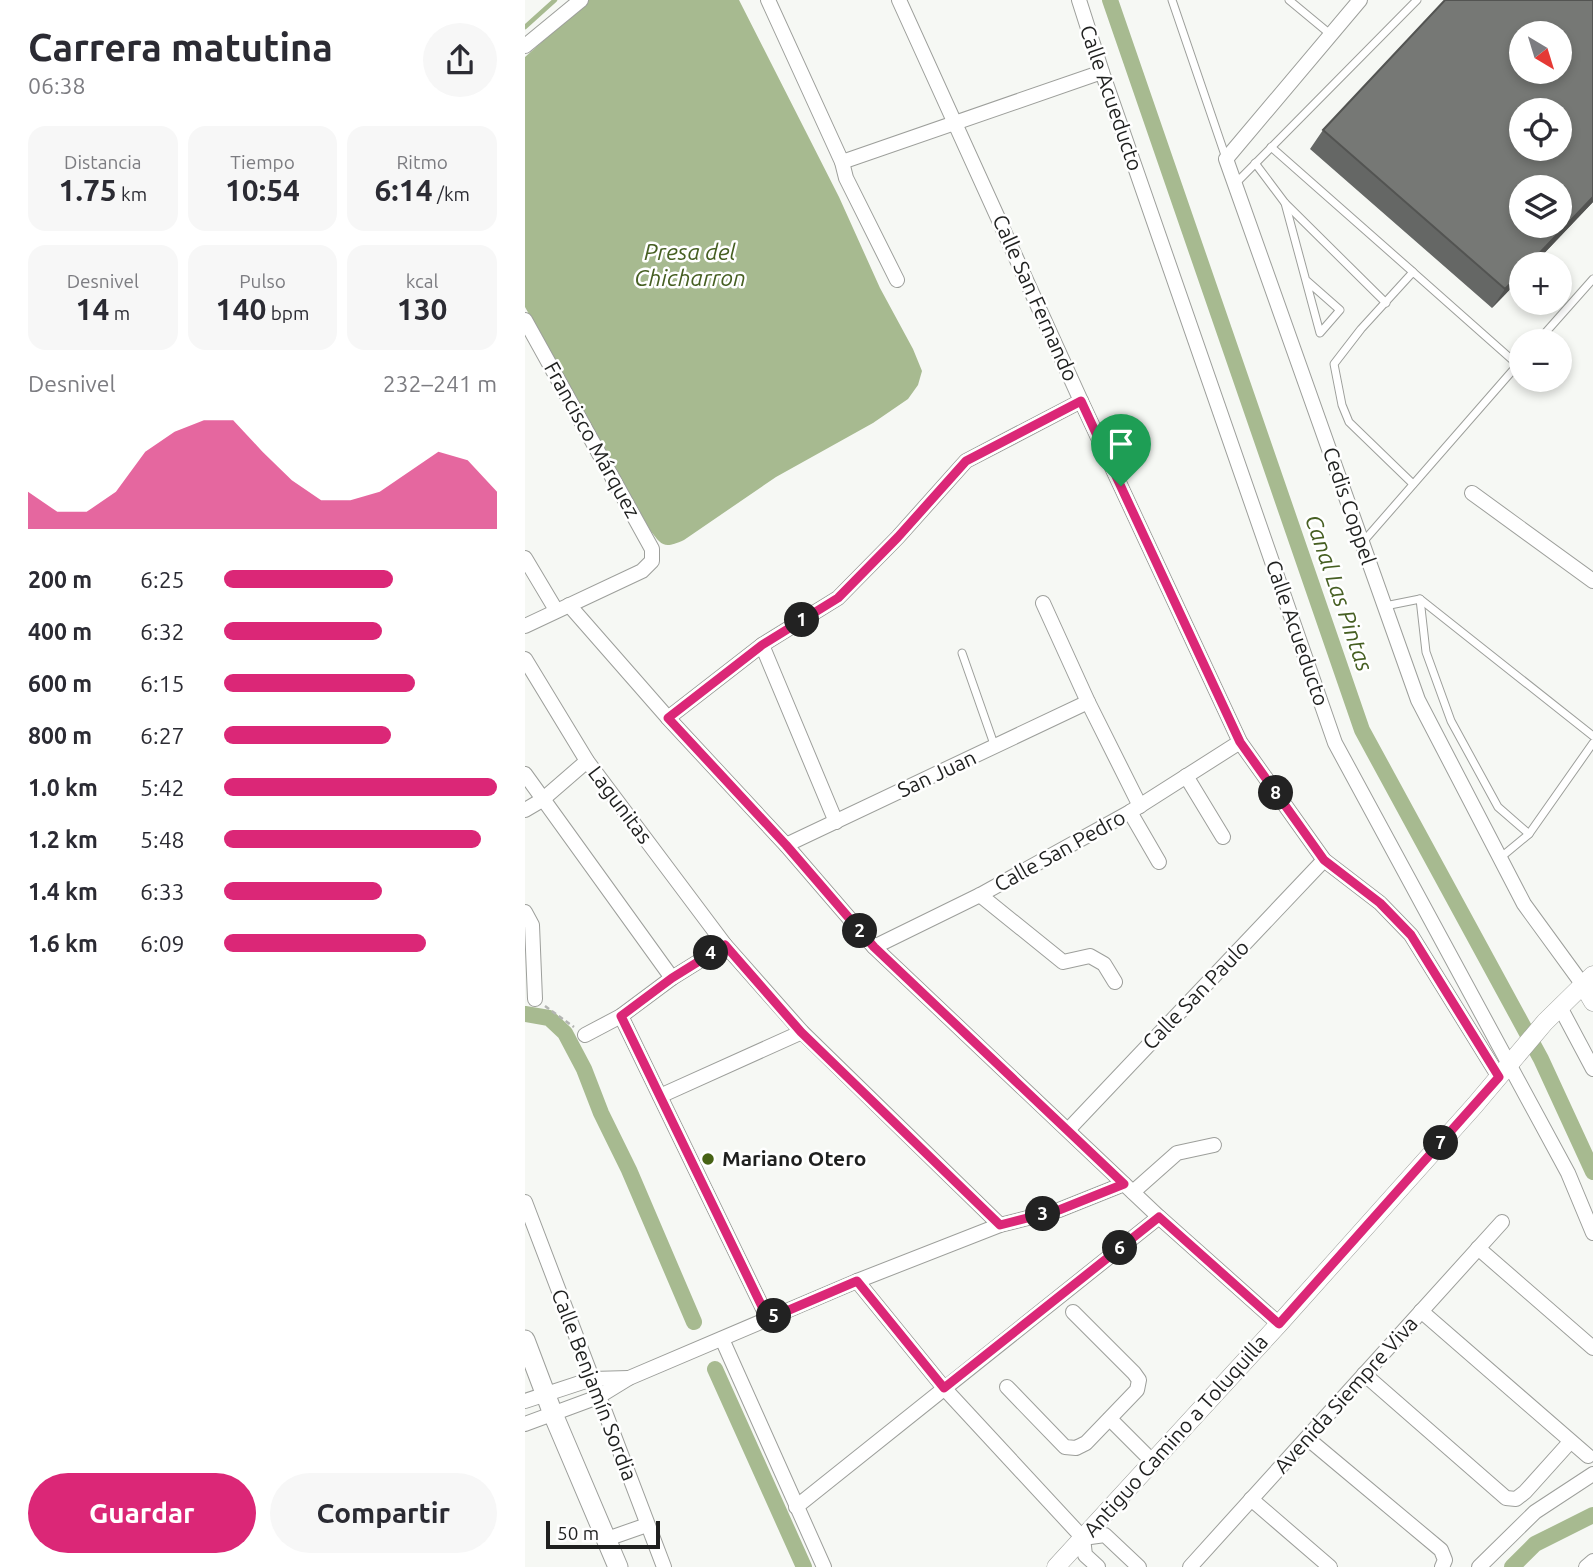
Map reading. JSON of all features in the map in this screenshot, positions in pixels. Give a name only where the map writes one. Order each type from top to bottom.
[{"type":"main road","points":[[525,1340],[553,1414],[618,1567]]},
{"type":"street","points":[[525,46],[580,0]]},
{"type":"street","points":[[768,0],[842,162],[846,178],[897,280]]},
{"type":"street","name":"Calle San Fernando","points":[[899,0],[1240,742],[1324,860],[1380,903],[1411,935],[1504,1071]]},
{"type":"street","name":"Calle Acueducto","points":[[1079,0],[1335,743],[1504,1071],[1567,1172],[1593,1233]]},
{"type":"street","points":[[1227,159],[1360,0]]},
{"type":"street","points":[[842,162],[1102,72]]},
{"type":"street","name":"Cedis Coppel","points":[[1227,159],[1418,700],[1524,904],[1590,983]]},
{"type":"street","name":"Francisco Márquez","points":[[525,320],[652,549],[652,561],[642,571],[562,608]]},
{"type":"street","points":[[668,718],[762,645],[838,598],[898,537],[966,461],[1081,401]]},
{"type":"street","points":[[1472,494],[1593,581]]},
{"type":"street","points":[[525,558],[562,608],[786,845],[874,947],[1159,1217],[1279,1324]]},
{"type":"street","points":[[1043,603],[1159,862]]},
{"type":"street","points":[[525,626],[562,608]]},
{"type":"street","points":[[762,645],[836,822]]},
{"type":"street","name":"Lagunitas","points":[[525,659],[587,761],[725,945],[801,1032],[1000,1225]]},
{"type":"street","name":"San Juan","points":[[786,845],[1088,702]]},
{"type":"street","name":"Calle San Pedro","points":[[874,947],[980,895],[1135,809],[1240,742]]},
{"type":"street","points":[[525,810],[542,800],[587,761]]},
{"type":"street","points":[[525,774],[672,978]]},
{"type":"street","points":[[1186,776],[1223,837]]},
{"type":"street","name":"Calle San Paulo","points":[[1068,1130],[1324,860]]},
{"type":"street","points":[[980,895],[1063,962],[1090,956],[1104,964],[1115,982]]},
{"type":"street","points":[[528,918],[535,999]]},
{"type":"street","points":[[586,1035],[621,1016],[672,978],[725,945]]},
{"type":"street","points":[[1590,983],[1593,1002]]},
{"type":"street","name":"Antiguo Camino a Toluquilla","points":[[1056,1567],[1279,1324],[1545,1022],[1590,983]]},
{"type":"street","points":[[1560,1007],[1593,1069]]},
{"type":"street","points":[[621,1016],[768,1319]]},
{"type":"street","points":[[660,1096],[801,1032]]},
{"type":"street","points":[[525,1424],[598,1398],[629,1378],[857,1281],[1000,1225],[1129,1188],[1177,1153],[1214,1145]]},
{"type":"street","name":"Calle Benjamín Sordia","points":[[525,1203],[664,1567]]},
{"type":"street","points":[[796,1507],[1159,1217]]},
{"type":"street","name":"Avenida Siempre Viva","points":[[1196,1565],[1251,1499],[1502,1222]]},
{"type":"street","points":[[1478,1248],[1593,1348]]},
{"type":"street","points":[[857,1281],[944,1388],[1083,1538],[1085,1555],[1098,1567]]},
{"type":"street","points":[[1421,1311],[1588,1456]]},
{"type":"street","points":[[1007,1387],[1065,1447],[1076,1448],[1086,1443],[1137,1390],[1139,1380],[1134,1373],[1073,1312]]},
{"type":"street","points":[[722,1339],[824,1567]]},
{"type":"street","points":[[1364,1374],[1506,1498],[1516,1499],[1525,1492],[1570,1442]]},
{"type":"street","points":[[525,1401],[592,1379],[629,1378]]},
{"type":"street","points":[[1109,1419],[1153,1462]]},
{"type":"street","points":[[1307,1437],[1441,1550],[1443,1563]]},
{"type":"street","points":[[1479,1567],[1535,1512],[1593,1474]]},
{"type":"street","points":[[1251,1499],[1330,1567]]},
{"type":"street","points":[[607,1539],[647,1525]]},
{"type":"street","points":[[1083,1538],[1105,1535],[1139,1567]]},
{"type":"street","points":[[1586,1567],[1593,1561]]},
{"type":"lane","name":"Cedis Coppel","points":[[1173,0],[1227,159]]},
{"type":"lane","points":[[1289,0],[1331,35]]},
{"type":"lane","points":[[1235,183],[1417,0]]},
{"type":"lane","points":[[1271,147],[1509,354]]},
{"type":"lane","points":[[1255,163],[1285,203],[1386,303]]},
{"type":"lane","points":[[1285,203],[1320,332],[1341,310],[1307,281]]},
{"type":"lane","points":[[1413,272],[1361,329],[1334,364],[1342,405],[1349,422],[1413,484]]},
{"type":"lane","points":[[1549,329],[1593,279]]},
{"type":"lane","points":[[1362,543],[1509,374]]},
{"type":"lane","points":[[1385,606],[1420,599],[1593,736]]},
{"type":"lane","points":[[1420,599],[1426,652],[1451,721],[1497,807],[1529,834]]},
{"type":"lane","points":[[962,653],[995,747]]},
{"type":"lane","points":[[1500,858],[1529,834],[1593,743]]},
{"type":"path","points":[[535,999],[586,1035]]},
{"type":"water","name":"Presa del Chicharron","points":[[589,0],[739,0],[839,197],[880,288],[922,371],[918,385],[908,399],[873,423],[776,477],[684,540],[668,545],[661,543],[650,530],[525,307],[525,57]]},
{"type":"building","points":[[1445,0],[1593,0],[1593,197],[1572,219],[1572,175],[1509,175],[1509,238],[1554,238],[1540,252],[1509,252],[1509,285],[1505,289],[1323,130]]},
{"type":"waterway","points":[[525,27],[555,0]]},
{"type":"waterway","name":"Canal Las Pintas","points":[[1110,0],[1362,730],[1541,1059],[1593,1172]]},
{"type":"waterway","points":[[525,1014],[549,1018],[565,1033],[584,1069],[694,1322]]},
{"type":"waterway","points":[[715,1369],[804,1567]]},
{"type":"waterway","name":"Canal Las Pintas","points":[[1512,1567],[1535,1544],[1593,1515]]},
{"type":"place","name":"Mariano Otero","points":[[708,1159]]},
{"type":"route","points":[[1081,401],[1121,486],[1240,742],[1324,860],[1380,903],[1411,935],[1499,1077],[1279,1324],[1159,1217],[944,1388],[857,1281],[768,1319],[621,1016],[672,978],[725,945],[801,1032],[1000,1225],[1059,1210],[1124,1184],[874,947],[786,845],[668,718],[762,645],[838,598],[898,537],[966,461],[1081,401]]}]
